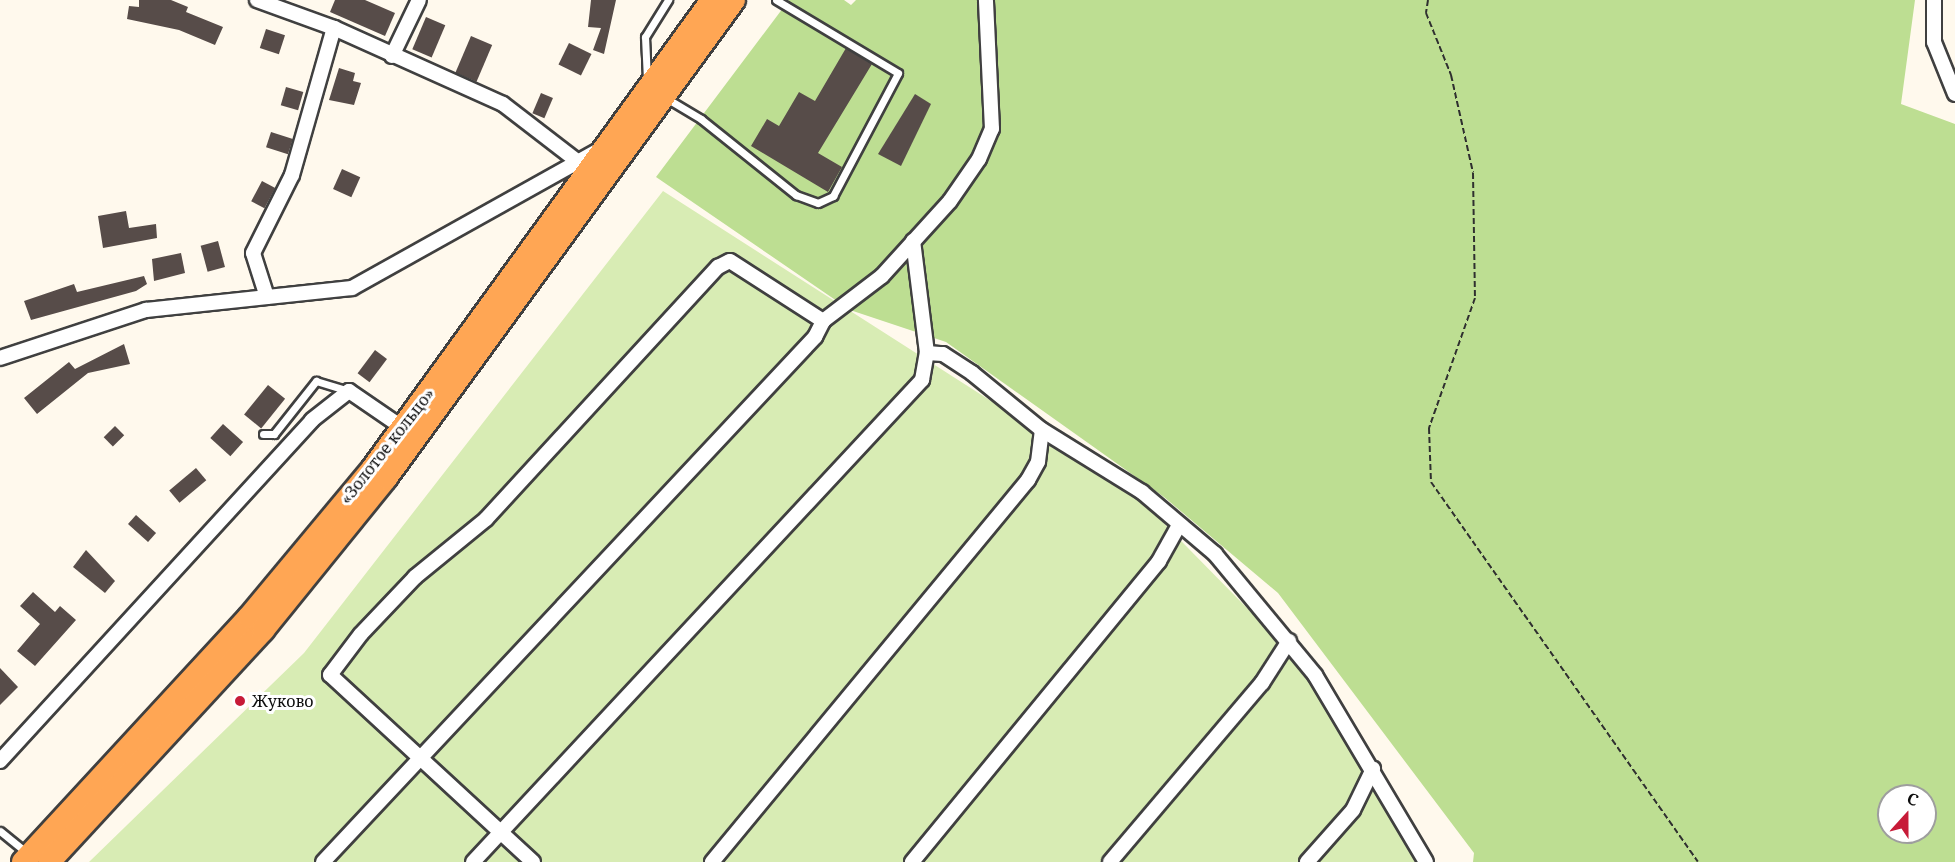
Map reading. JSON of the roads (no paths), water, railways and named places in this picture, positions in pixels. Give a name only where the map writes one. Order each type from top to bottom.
[{"type":"highway","name":"«Золотое кольцо»","points":[[34,860],[241,656],[372,496],[634,140],[656,92],[712,0]]},
{"type":"highway","name":"«Золотое кольцо»","points":[[34,860],[249,617],[402,428],[609,145],[734,0]]},
{"type":"street","points":[[257,0],[334,28],[503,104],[577,161]]},
{"type":"street","points":[[393,56],[419,0]]},
{"type":"street","points":[[323,862],[815,337],[823,321],[882,276],[980,159],[992,129],[986,0]]},
{"type":"street","points":[[1934,0],[1934,42],[1955,94]]},
{"type":"street","points":[[267,297],[253,253],[292,175],[334,28]]},
{"type":"street","points":[[0,358],[146,310],[351,288],[577,161],[609,145],[634,140]]},
{"type":"street","points":[[472,862],[922,380],[927,353],[913,241]]},
{"type":"street","points":[[533,862],[330,675],[361,633],[415,577],[486,519],[718,267],[730,261],[823,321]]},
{"type":"street","points":[[927,353],[944,354],[1042,430],[1142,492],[1215,554],[1289,641],[1373,769],[1426,862]]},
{"type":"street","points":[[0,761],[312,420],[349,391],[402,428]]},
{"type":"street","points":[[712,862],[1028,480],[1038,462],[1042,430]]},
{"type":"street","points":[[912,862],[1159,561],[1179,525]]},
{"type":"street","points":[[1110,862],[1262,682],[1289,641]]},
{"type":"street","points":[[1307,862],[1353,810],[1373,769]]},
{"type":"lane","points":[[668,0],[645,37],[656,92],[701,119],[796,195],[818,203],[833,196],[898,74],[776,0]]},
{"type":"lane","points":[[263,434],[274,434],[316,381],[349,391]]},
{"type":"lane","points":[[0,831],[34,860]]},
{"type":"place","name":"Жуково","points":[[240,701]]}]
